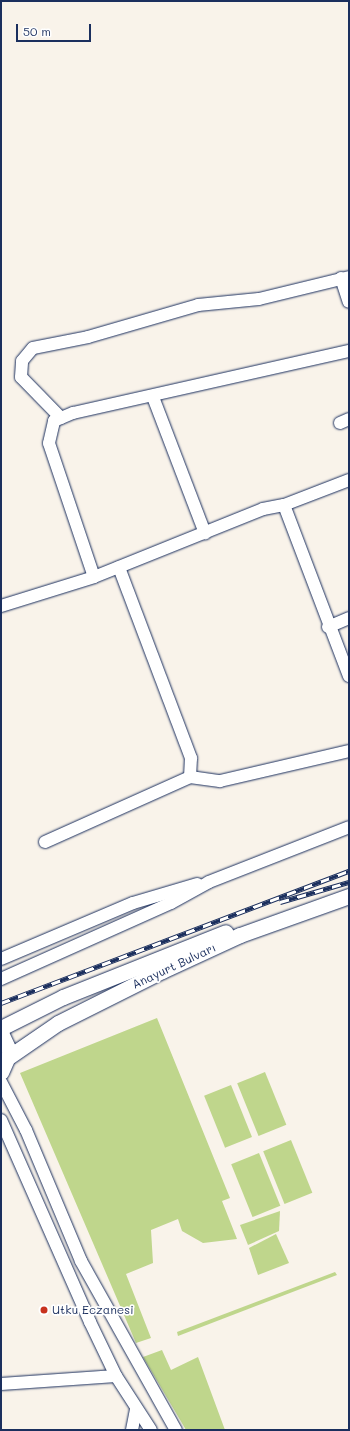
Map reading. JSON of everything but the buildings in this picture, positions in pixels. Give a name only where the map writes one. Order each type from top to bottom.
[{"type":"main road","name":"Anayurt Bulvarı","points":[[1,1028],[106,979],[349,886]]},
{"type":"main road","name":"Anayurt Bulvarı","points":[[10,1056],[58,1023],[162,971],[240,935],[349,896]]},
{"type":"main road","points":[[1,1033],[8,1042],[10,1056],[1,1072]]},
{"type":"street","points":[[61,418],[21,377],[22,361],[33,348],[198,305],[258,299],[345,278],[349,302]]},
{"type":"street","points":[[94,577],[49,443],[54,421],[61,418],[349,351]]},
{"type":"street","points":[[153,397],[205,533]]},
{"type":"street","points":[[2,605],[94,577],[263,510],[284,505],[349,480]]},
{"type":"street","points":[[284,505],[328,627],[349,676]]},
{"type":"street","points":[[45,842],[185,783],[190,777],[191,758],[119,567]]},
{"type":"street","points":[[328,627],[349,618]]},
{"type":"street","points":[[190,777],[220,781],[349,751]]},
{"type":"street","points":[[1,960],[133,903],[209,882],[349,828]]},
{"type":"street","points":[[1,979],[171,903],[209,882]]},
{"type":"street","points":[[1,1082],[26,1130],[87,1274],[176,1430]]},
{"type":"street","points":[[1,1120],[5,1137],[116,1376],[150,1430]]},
{"type":"street","points":[[5,1137],[26,1130]]},
{"type":"street","points":[[1,1384],[116,1376]]},
{"type":"street","points":[[132,1430],[136,1409]]},
{"type":"green space","points":[[157,1018],[230,1198],[222,1201],[237,1239],[203,1243],[182,1231],[178,1219],[151,1230],[153,1263],[126,1274],[151,1338],[136,1343],[20,1073]]},
{"type":"green space","points":[[265,1072],[286,1125],[259,1136],[237,1083]]},
{"type":"green space","points":[[231,1085],[252,1137],[225,1148],[204,1096]]},
{"type":"green space","points":[[291,1140],[312,1193],[285,1204],[263,1151]]},
{"type":"green space","points":[[259,1153],[280,1206],[253,1217],[231,1164]]},
{"type":"green space","points":[[280,1211],[279,1231],[248,1245],[240,1225]]},
{"type":"green space","points":[[276,1234],[289,1263],[258,1275],[249,1248]]},
{"type":"green space","points":[[335,1272],[337,1275],[178,1336],[177,1332]]},
{"type":"green space","points":[[162,1350],[171,1370],[198,1357],[225,1430],[186,1430],[143,1357]]},
{"type":"railway","points":[[1,1003],[349,871]]},
{"type":"railway","points":[[280,902],[349,882]]},
{"type":"place","name":"Utku Eczanesi","points":[[44,1310]]}]
